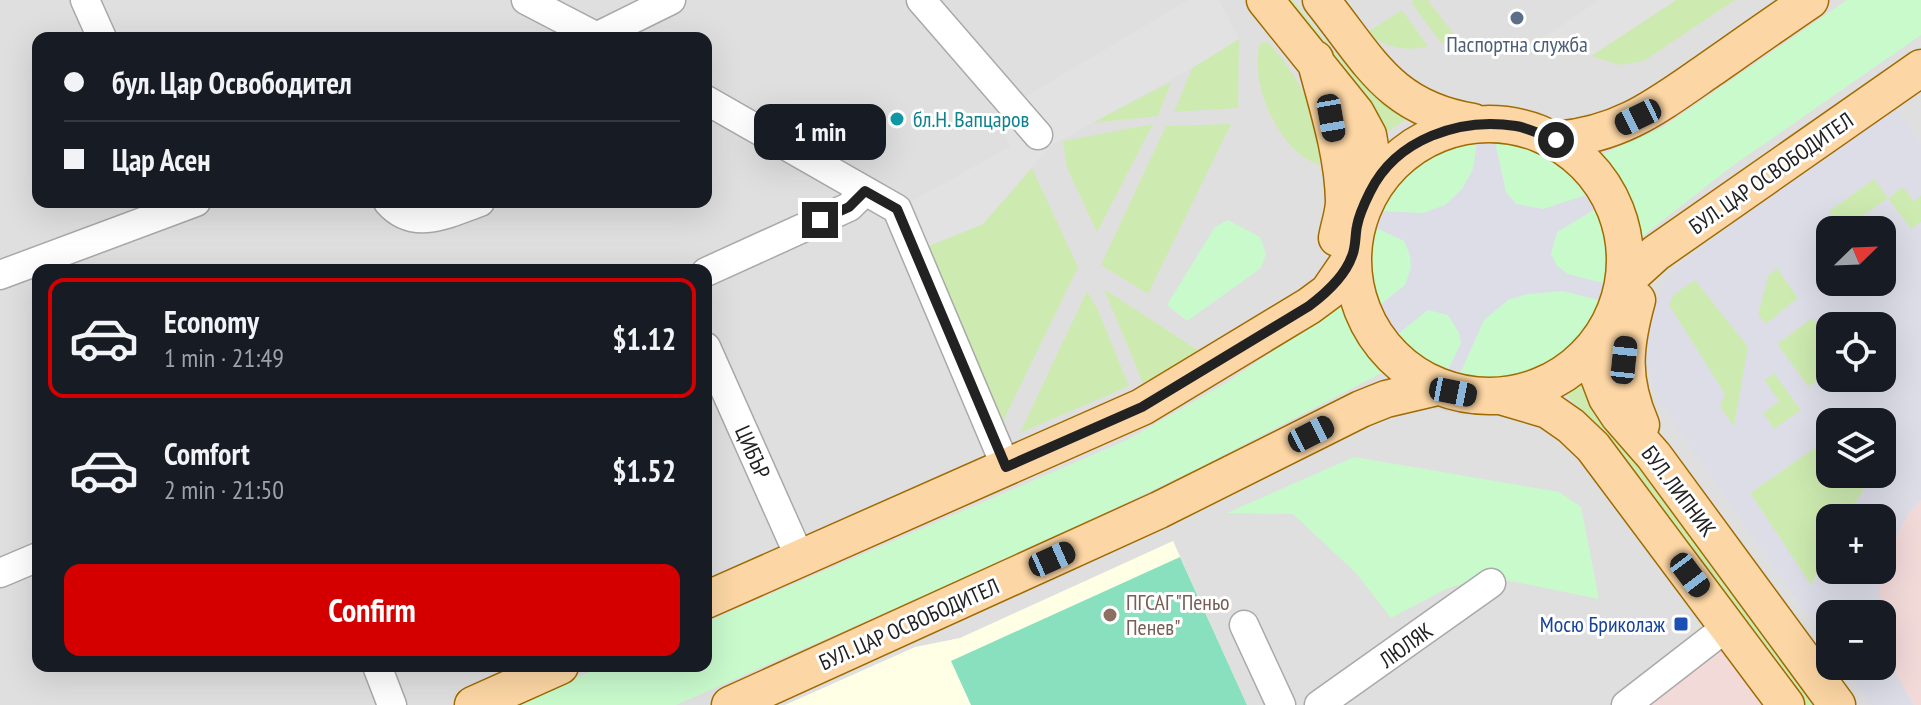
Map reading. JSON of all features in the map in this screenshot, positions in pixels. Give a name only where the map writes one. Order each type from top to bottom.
[{"type":"main road","points":[[1265,0],[1356,113],[1368,135],[1376,181]]},
{"type":"main road","points":[[1321,0],[1384,80],[1410,102],[1443,117],[1478,123]]},
{"type":"main road","name":"БУЛ. ЦАР ОСВОБОДИТЕЛ","points":[[1556,140],[1586,138],[1620,126],[1657,107],[1810,0]]},
{"type":"main road","points":[[1280,322],[1324,275],[1344,203],[1331,118],[1315,59]]},
{"type":"main road","name":"БУЛ. ЦАР ОСВОБОДИТЕЛ","points":[[1624,282],[1656,253],[1921,68]]},
{"type":"main road","name":"БУЛ. ЦАР ОСВОБОДИТЕЛ","points":[[1478,123],[1518,126],[1556,140],[1583,160],[1604,186],[1618,216],[1625,249],[1624,282],[1608,327],[1595,347],[1569,372],[1537,388],[1503,397],[1469,396],[1437,387],[1413,374],[1392,356],[1375,335],[1362,311],[1354,284],[1352,257],[1357,223],[1376,181],[1392,161],[1416,144],[1446,130],[1478,123]]},
{"type":"main road","points":[[1654,456],[1633,407],[1624,360],[1636,302],[1656,253]]},
{"type":"main road","name":"БУЛ. ЦАР ОСВОБОДИТЕЛ","points":[[712,597],[1142,407],[1328,292],[1352,257]]},
{"type":"main road","name":"БУЛ. ЛИПНИК","points":[[1595,347],[1599,377],[1607,398],[1619,416],[1654,456],[1837,705]]},
{"type":"main road","name":"БУЛ. ЦАР ОСВОБОДИТЕЛ","points":[[730,705],[1159,510],[1361,409],[1386,399],[1437,387]]},
{"type":"main road","name":"БУЛ. ЛИПНИК","points":[[1503,397],[1548,410],[1593,447],[1786,705]]},
{"type":"main road","points":[[473,705],[547,672]]},
{"type":"street","points":[[85,0],[99,32]]},
{"type":"street","points":[[526,0],[586,32]]},
{"type":"street","points":[[609,32],[671,0]]},
{"type":"street","points":[[921,0],[1038,135]]},
{"type":"street","points":[[712,103],[897,209],[1006,467]]},
{"type":"street","points":[[712,269],[849,207],[865,191]]},
{"type":"street","points":[[0,275],[173,208]]},
{"type":"street","points":[[393,208],[415,219],[435,218],[463,208]]},
{"type":"street","name":"ЦИБЪР","points":[[712,360],[800,558]]},
{"type":"street","points":[[0,573],[32,560]]},
{"type":"street","name":"ЛЮЛЯК","points":[[1319,705],[1491,583]]},
{"type":"street","points":[[1244,625],[1281,705]]},
{"type":"street","points":[[1626,705],[1728,626]]},
{"type":"street","points":[[379,672],[392,705]]},
{"type":"shaded area","points":[[0,0],[1921,0],[1921,705],[0,705]]},
{"type":"shaded area","points":[[1188,0],[1219,0],[1239,39],[1049,147],[983,224],[914,252],[897,209],[1010,147],[995,115]]},
{"type":"shaded area","points":[[1599,0],[1676,0],[1591,56],[1543,38]]},
{"type":"shaded area","points":[[1892,102],[1921,144],[1921,195],[1914,201],[1903,187],[1888,198],[1911,229],[1921,222],[1921,500],[1908,514],[1896,537],[1896,504],[1856,504],[1865,488],[1896,488],[1896,408],[1816,408],[1816,447],[1750,493],[1811,585],[1816,580],[1816,584],[1880,584],[1880,600],[1816,600],[1816,628],[1662,406],[1645,362],[1645,331],[1667,277],[1682,262]],"holes":[[[1777,268],[1798,298],[1766,324],[1758,315],[1768,276]],[[1695,280],[1748,347],[1734,427],[1720,406],[1725,394],[1669,305],[1673,295]],[[1774,373],[1801,410],[1774,429],[1763,413],[1779,401],[1764,380]]]},
{"type":"shaded area","points":[[1477,142],[1495,142],[1506,192],[1516,204],[1543,209],[1589,194],[1597,208],[1557,232],[1551,254],[1557,266],[1568,274],[1607,284],[1602,301],[1563,291],[1528,294],[1508,300],[1484,320],[1459,376],[1447,372],[1461,343],[1448,315],[1428,310],[1397,335],[1390,325],[1380,305],[1405,285],[1411,268],[1410,255],[1404,241],[1376,228],[1382,211],[1423,213],[1445,205],[1462,189],[1473,169]]},
{"type":"shaded area","points":[[1921,459],[1921,705],[1886,705],[1883,680],[1896,680],[1896,600],[1862,600],[1872,584],[1896,584],[1896,504],[1891,504]]},
{"type":"shaded area","name":"ПГСАГ \"Пеньо Пенев\"","points":[[1173,541],[1247,705],[785,705],[915,647],[960,638]]},
{"type":"shaded area","points":[[1735,613],[1794,705],[1625,705]]},
{"type":"shaded area","points":[[1896,674],[1914,705],[1871,705],[1853,680],[1896,680]]},
{"type":"green space","points":[[1285,0],[1293,0],[1363,83],[1379,97],[1412,115],[1379,141]]},
{"type":"green space","points":[[1428,0],[1455,36],[1442,44],[1411,2]]},
{"type":"green space","points":[[1676,0],[1735,0],[1644,61],[1620,65],[1591,56]]},
{"type":"green space","points":[[1847,0],[1921,0],[1921,35],[1731,167],[1635,242],[1626,194],[1616,175],[1599,156],[1666,125]]},
{"type":"green space","points":[[1402,10],[1428,46],[1412,49],[1396,47],[1366,33]]},
{"type":"green space","points":[[1239,39],[1238,108],[1174,112],[1192,68]]},
{"type":"green space","points":[[1267,42],[1290,70],[1310,106],[1317,128],[1320,165],[1305,158],[1292,146],[1270,114],[1263,96],[1257,59],[1260,43]]},
{"type":"green space","points":[[1171,82],[1158,116],[1091,123]]},
{"type":"green space","points":[[1153,124],[1097,232],[1067,168],[1063,141]]},
{"type":"green space","points":[[1231,124],[1148,294],[1101,265],[1166,126]]},
{"type":"green space","points":[[1490,143],[1513,145],[1535,152],[1574,177],[1599,216],[1606,238],[1606,284],[1599,306],[1574,345],[1535,370],[1513,377],[1490,379],[1467,377],[1445,370],[1406,345],[1381,306],[1374,284],[1372,261],[1374,238],[1381,216],[1406,177],[1445,152],[1467,145]]},
{"type":"green space","points":[[1032,168],[1078,267],[995,438],[914,252],[983,224]]},
{"type":"green space","points":[[1874,179],[1903,187],[1914,201],[1921,195],[1921,222],[1911,230],[1888,198],[1862,216],[1832,216],[1829,211]]},
{"type":"green space","points":[[1228,220],[1260,237],[1266,254],[1261,268],[1187,321],[1167,305],[1215,227]]},
{"type":"green space","points":[[1778,267],[1798,298],[1765,325],[1758,315],[1768,276]]},
{"type":"green space","points":[[1696,279],[1748,347],[1734,428],[1669,305],[1673,295]]},
{"type":"green space","points":[[1104,289],[1199,351],[1196,357],[1143,383]]},
{"type":"green space","points":[[1344,289],[1364,337],[1395,366],[1203,466],[1036,546],[676,705],[513,705],[589,672],[712,672],[712,619],[1127,440],[1226,383],[1298,334]]},
{"type":"green space","points":[[1087,291],[1129,386],[1020,433]]},
{"type":"green space","points":[[1812,318],[1816,323],[1816,382],[1809,387],[1777,344]]},
{"type":"green space","points":[[1775,373],[1801,411],[1774,429],[1763,413],[1779,401],[1764,380]]},
{"type":"green space","points":[[1580,374],[1601,410],[1817,705],[1805,705],[1628,466],[1589,417],[1559,388]]},
{"type":"green space","points":[[1816,447],[1816,488],[1864,488],[1853,504],[1816,504],[1816,573],[1811,585],[1750,493]]},
{"type":"green space","points":[[1354,457],[1559,492],[1581,507],[1599,599],[1486,576],[1446,589],[1391,618],[1356,573],[1293,514],[1227,513]]},
{"type":"green space","name":"ПГСАГ \"Пеньо Пенев\"","points":[[1180,557],[1247,705],[971,705],[951,661]]},
{"type":"place","name":"Паспортна служба","points":[[1517,18]]},
{"type":"place","name":"бл.Н. Вапцаров","points":[[897,119]]},
{"type":"place","name":"ПГСАГ \"Пеньо Пенев\"","points":[[1110,615]]},
{"type":"place","name":"Мосю Бриколаж","points":[[1681,624]]},
{"type":"route","points":[[820,220],[849,207],[865,191],[897,209],[1006,467],[1142,407],[1328,292],[1352,257],[1357,223],[1376,181],[1392,161],[1416,144],[1446,130],[1478,123],[1518,126],[1556,140]]}]
